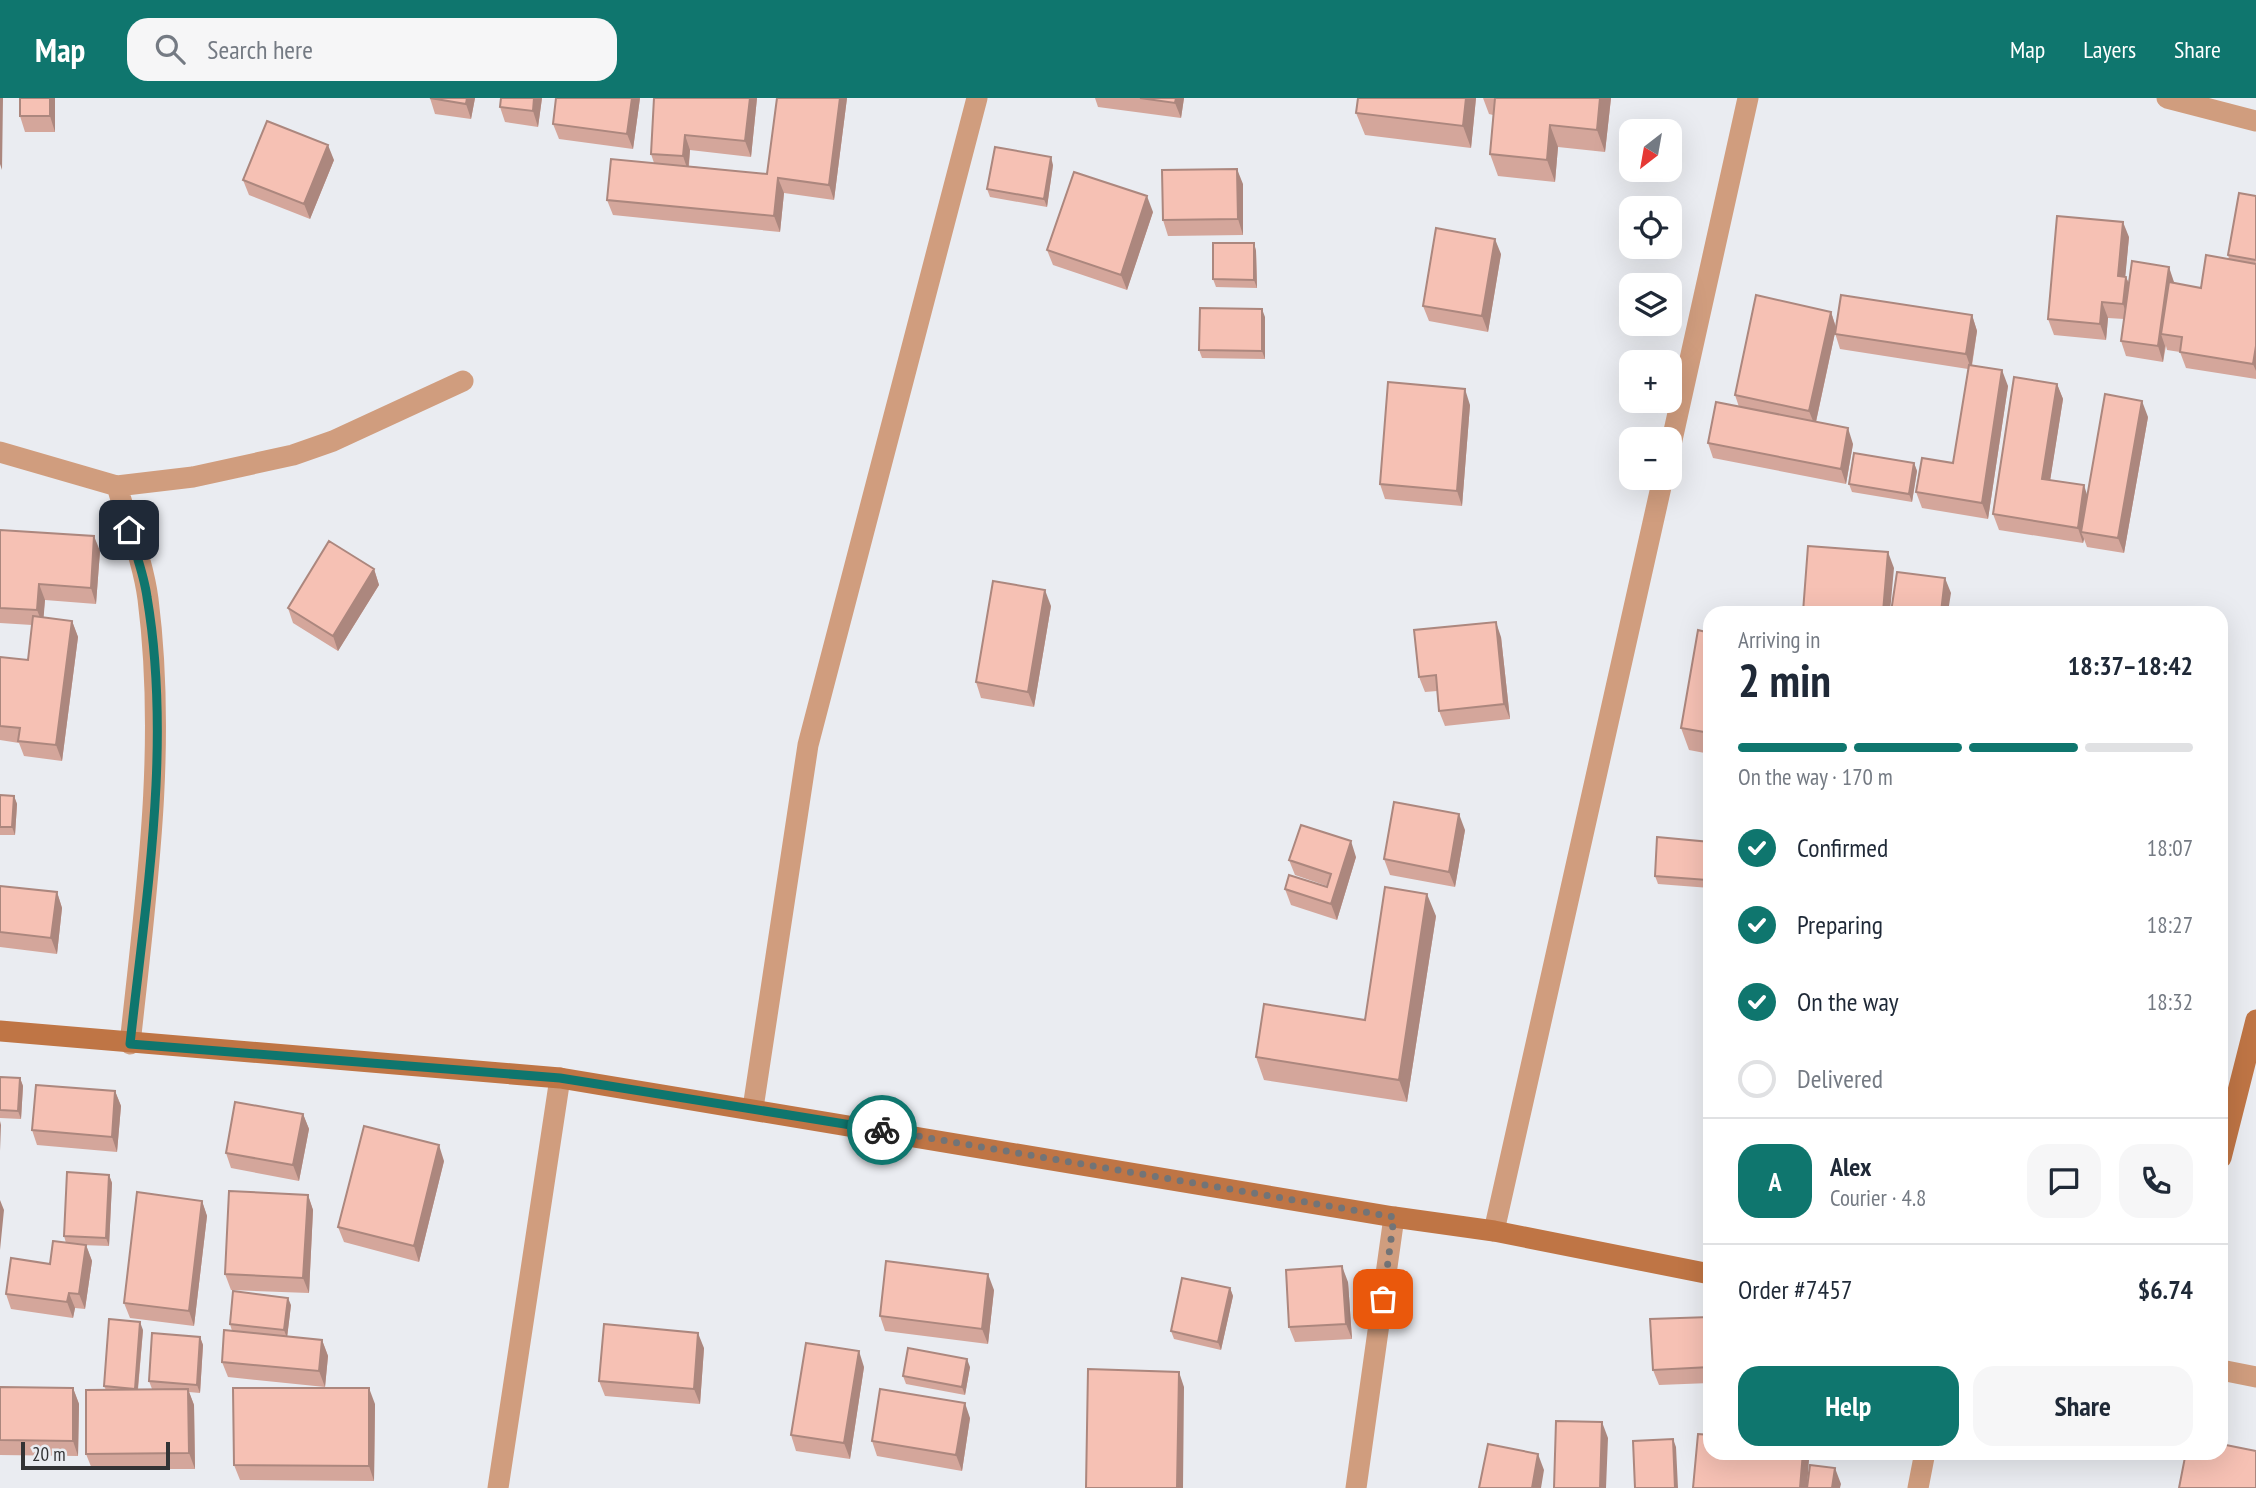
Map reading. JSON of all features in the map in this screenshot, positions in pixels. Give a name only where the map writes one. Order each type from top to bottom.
[{"type":"street","points":[[753,1108],[808,745],[977,98]]},
{"type":"street","points":[[1675,427],[1748,98]]},
{"type":"street","points":[[2168,98],[2256,121]]},
{"type":"street","points":[[0,452],[117,486],[193,477],[293,455],[333,441],[463,381]]},
{"type":"street","points":[[117,486],[147,596],[158,720],[153,833],[130,1044]]},
{"type":"street","points":[[1494,1231],[1660,490]]},
{"type":"street","points":[[2228,1130],[2256,1020]]},
{"type":"street","points":[[0,1031],[560,1078],[753,1108],[1394,1217],[1494,1231],[1703,1273]]},
{"type":"street","points":[[498,1488],[560,1078]]},
{"type":"street","points":[[1356,1488],[1394,1217]]},
{"type":"street","points":[[2228,1371],[2256,1377]]},
{"type":"street","points":[[1919,1488],[1924,1460]]},
{"type":"building","points":[[20,98],[50,98],[50,116],[20,116]]},
{"type":"building","points":[[430,98],[467,98],[466,104]]},
{"type":"building","points":[[501,98],[534,98],[533,111],[500,107]]},
{"type":"building","points":[[556,98],[632,98],[627,134],[553,124]]},
{"type":"building","points":[[654,98],[750,98],[745,141],[685,135],[683,156],[651,154]]},
{"type":"building","points":[[777,98],[840,98],[829,185],[778,178],[774,216],[607,200],[611,159],[767,174]]},
{"type":"building","points":[[1140,98],[1176,98],[1175,103]]},
{"type":"building","points":[[1358,98],[1466,98],[1463,126],[1356,113]]},
{"type":"building","points":[[1495,98],[1600,98],[1597,130],[1550,125],[1547,160],[1490,154]]},
{"type":"building","points":[[267,121],[328,145],[304,204],[243,180]]},
{"type":"building","points":[[995,147],[1051,157],[1044,199],[987,189]]},
{"type":"building","points":[[1237,169],[1238,219],[1163,220],[1162,170]]},
{"type":"building","points":[[1074,172],[1147,196],[1121,275],[1047,250]]},
{"type":"building","points":[[2239,193],[2256,196],[2256,260],[2228,255]]},
{"type":"building","points":[[2057,216],[2123,222],[2118,276],[2126,277],[2123,304],[2102,302],[2100,324],[2048,319]]},
{"type":"building","points":[[1436,228],[1495,239],[1482,316],[1423,306]]},
{"type":"building","points":[[1213,243],[1254,243],[1254,280],[1213,279]]},
{"type":"building","points":[[2206,255],[2256,264],[2256,346],[2253,364],[2180,352],[2182,337],[2161,334],[2169,282],[2201,288]]},
{"type":"building","points":[[2132,261],[2169,267],[2158,346],[2121,341]]},
{"type":"building","points":[[1756,295],[1831,312],[1809,411],[1735,395]]},
{"type":"building","points":[[1841,295],[1972,315],[1966,354],[1835,334]]},
{"type":"building","points":[[1200,308],[1262,309],[1262,351],[1199,350]]},
{"type":"building","points":[[1969,365],[2002,370],[1982,503],[1916,492],[1922,458],[1953,463]]},
{"type":"building","points":[[2014,377],[2057,384],[2042,479],[2084,485],[2078,528],[1993,514]]},
{"type":"building","points":[[1388,382],[1465,389],[1457,491],[1380,484]]},
{"type":"building","points":[[2105,394],[2142,401],[2118,538],[2081,532]]},
{"type":"building","points":[[1716,402],[1848,428],[1841,469],[1708,443]]},
{"type":"building","points":[[1854,453],[1914,463],[1909,494],[1849,484]]},
{"type":"building","points":[[0,530],[94,536],[91,588],[39,584],[37,610],[0,608]]},
{"type":"building","points":[[329,541],[374,569],[333,636],[288,608]]},
{"type":"building","points":[[1808,546],[1888,552],[1884,606],[1803,606]]},
{"type":"building","points":[[1897,572],[1945,578],[1942,606],[1892,606]]},
{"type":"building","points":[[993,581],[1045,590],[1028,692],[976,682]]},
{"type":"building","points":[[33,616],[72,621],[56,745],[18,741],[20,728],[0,726],[0,657],[28,660]]},
{"type":"building","points":[[1496,622],[1504,704],[1439,711],[1436,675],[1419,677],[1414,630]]},
{"type":"building","points":[[1698,630],[1703,631],[1703,732],[1681,728]]},
{"type":"building","points":[[0,795],[14,796],[12,827],[0,827]]},
{"type":"building","points":[[1394,802],[1459,814],[1449,872],[1384,859]]},
{"type":"building","points":[[1301,825],[1351,841],[1331,904],[1285,889],[1289,875],[1327,887],[1331,874],[1289,860]]},
{"type":"building","points":[[1657,837],[1703,841],[1703,880],[1655,876]]},
{"type":"building","points":[[0,886],[57,892],[51,938],[0,932]]},
{"type":"building","points":[[1385,887],[1427,894],[1399,1080],[1256,1057],[1264,1004],[1365,1020]]},
{"type":"building","points":[[0,1077],[20,1078],[18,1111],[0,1110]]},
{"type":"building","points":[[36,1085],[115,1091],[112,1137],[32,1130]]},
{"type":"building","points":[[235,1102],[303,1114],[293,1165],[226,1153]]},
{"type":"building","points":[[364,1126],[439,1145],[414,1246],[338,1227]]},
{"type":"building","points":[[67,1172],[109,1175],[106,1238],[64,1236]]},
{"type":"building","points":[[229,1191],[308,1195],[303,1278],[225,1274]]},
{"type":"building","points":[[137,1192],[202,1201],[189,1311],[124,1303]]},
{"type":"building","points":[[53,1241],[86,1245],[79,1294],[69,1293],[67,1302],[6,1294],[11,1258],[50,1264]]},
{"type":"building","points":[[886,1261],[988,1274],[982,1329],[880,1316]]},
{"type":"building","points":[[1342,1266],[1346,1324],[1289,1327],[1286,1270]]},
{"type":"building","points":[[1182,1278],[1230,1288],[1218,1342],[1171,1331]]},
{"type":"building","points":[[233,1291],[288,1298],[284,1330],[230,1324]]},
{"type":"building","points":[[1703,1317],[1703,1367],[1653,1370],[1650,1319]]},
{"type":"building","points":[[109,1319],[140,1322],[135,1389],[104,1386]]},
{"type":"building","points":[[604,1324],[698,1333],[694,1389],[599,1381]]},
{"type":"building","points":[[224,1330],[322,1340],[319,1371],[222,1362]]},
{"type":"building","points":[[152,1333],[200,1337],[197,1385],[149,1381]]},
{"type":"building","points":[[806,1343],[859,1351],[844,1443],[791,1435]]},
{"type":"building","points":[[908,1348],[967,1359],[962,1387],[903,1376]]},
{"type":"building","points":[[1088,1369],[1179,1372],[1177,1488],[1086,1488]]},
{"type":"building","points":[[0,1387],[73,1388],[73,1441],[0,1440]]},
{"type":"building","points":[[233,1388],[369,1388],[369,1466],[234,1465]]},
{"type":"building","points":[[188,1389],[189,1453],[86,1454],[86,1390]]},
{"type":"building","points":[[880,1389],[965,1403],[956,1455],[872,1441]]},
{"type":"building","points":[[1556,1421],[1602,1422],[1600,1488],[1554,1488]]},
{"type":"building","points":[[1698,1434],[1703,1434],[1703,1460],[1802,1460],[1800,1488],[1693,1488]]},
{"type":"building","points":[[1673,1439],[1675,1488],[1635,1488],[1633,1441]]},
{"type":"building","points":[[1488,1444],[1538,1454],[1532,1488],[1479,1488]]},
{"type":"building","points":[[2228,1445],[2256,1451],[2256,1488],[2179,1488],[2184,1460],[2228,1460]]},
{"type":"building","points":[[1810,1465],[1835,1468],[1832,1488],[1807,1488]]},
{"type":"way so far","points":[[882,1130],[1394,1217],[1383,1299]]},
{"type":"route","points":[[129,530],[147,596],[158,720],[153,833],[130,1044],[560,1078],[882,1130]]}]
